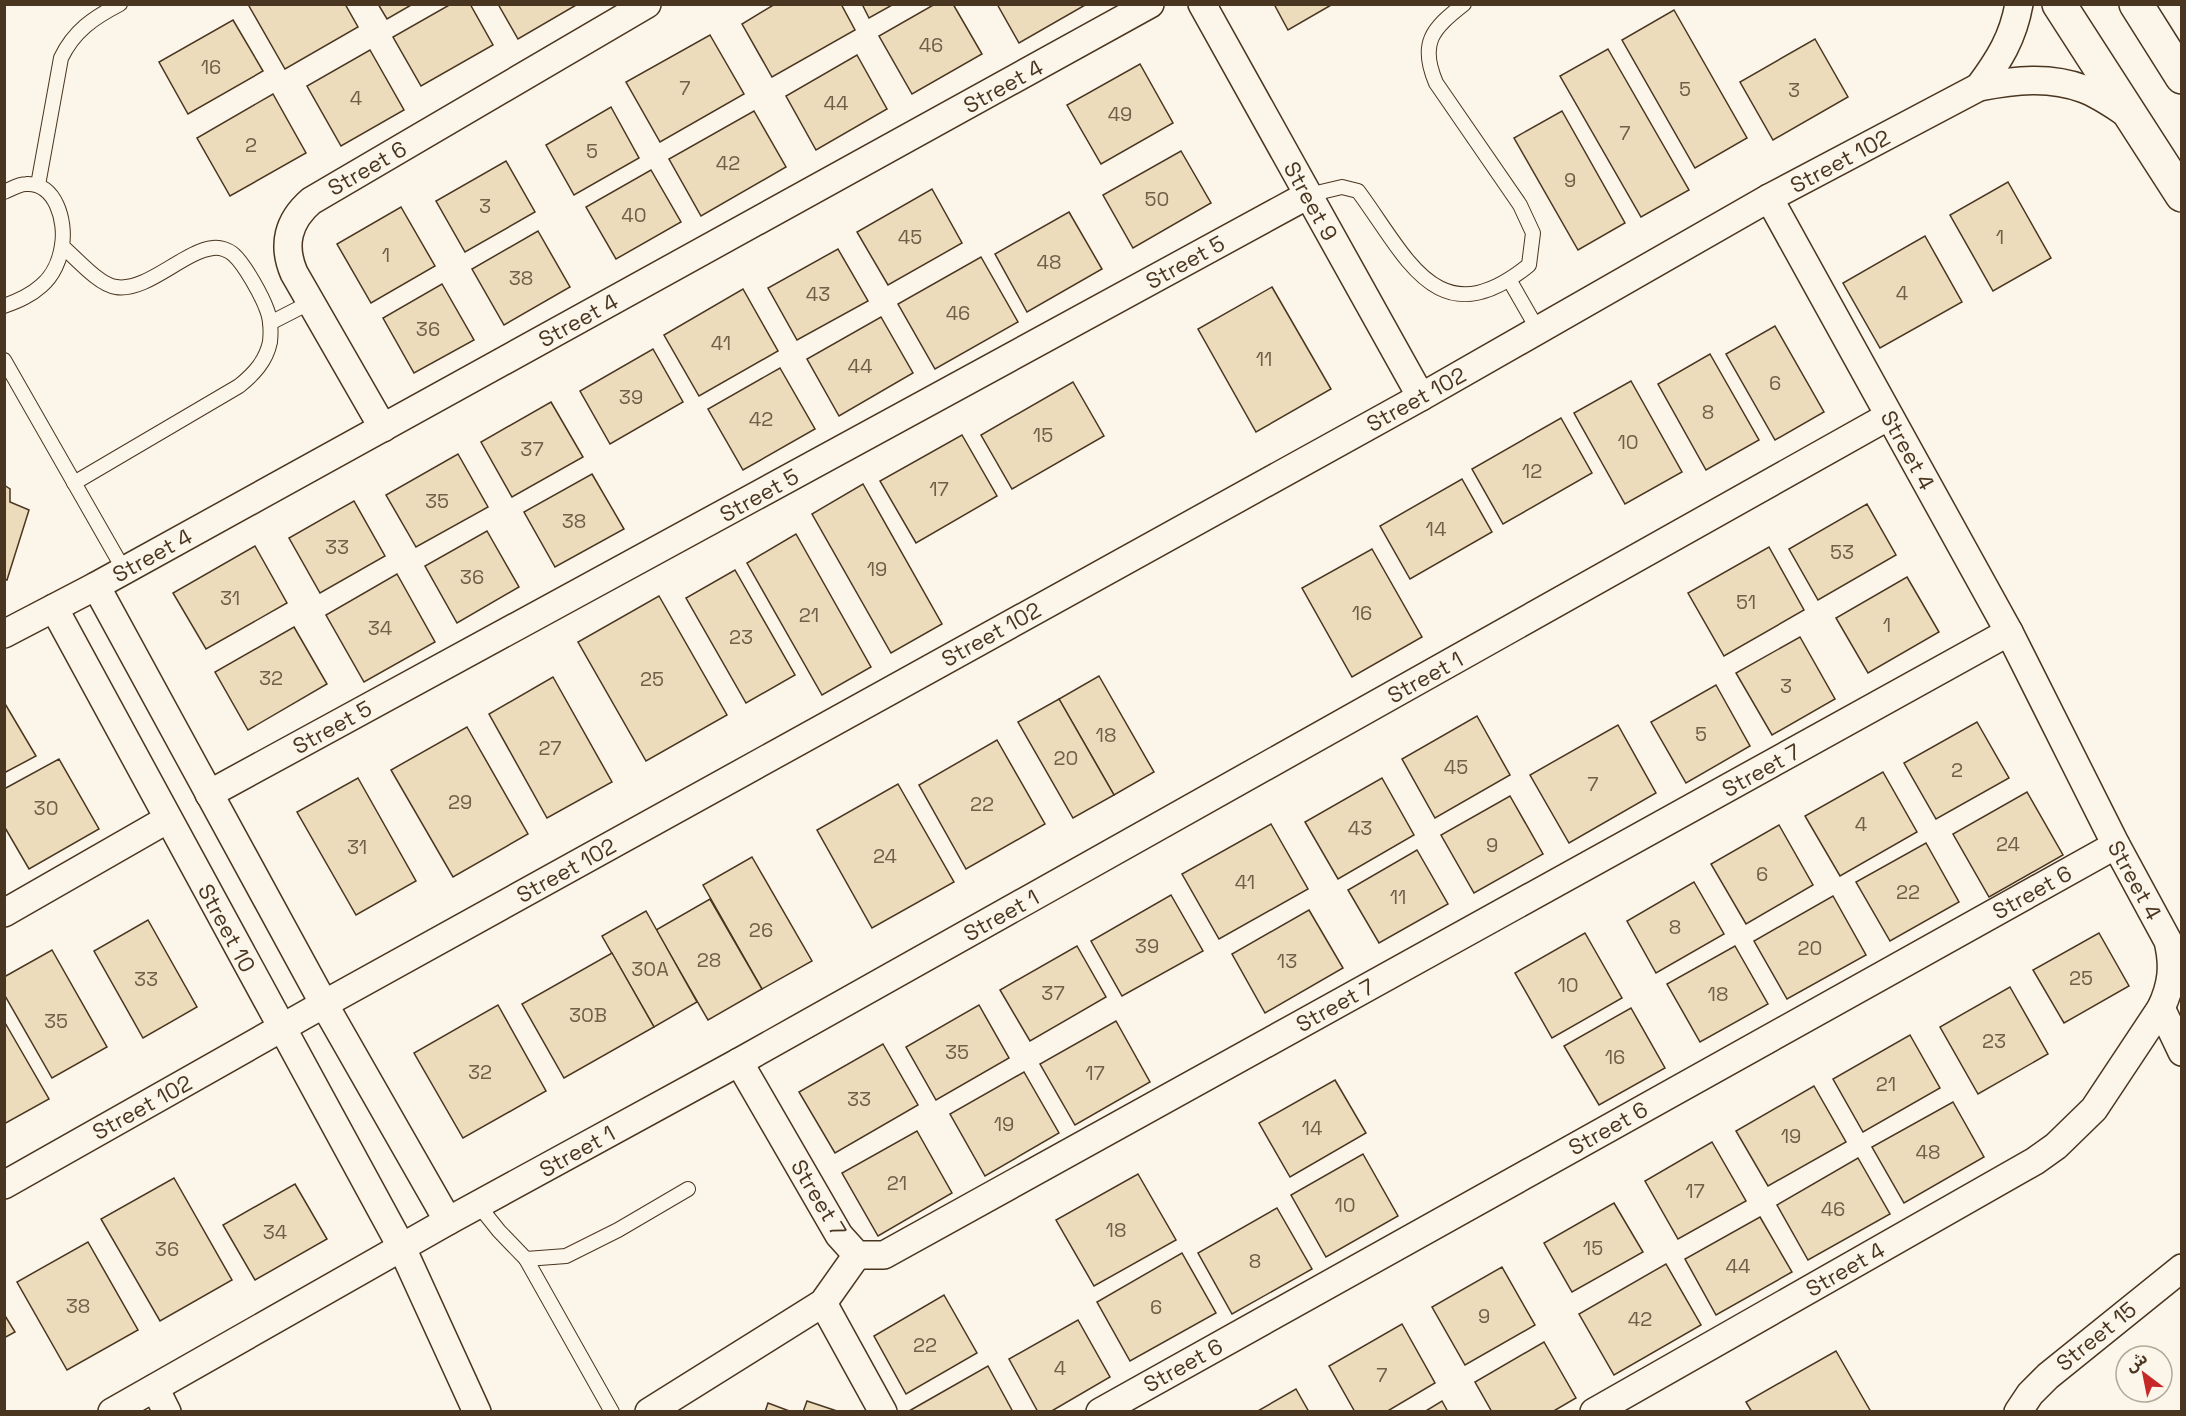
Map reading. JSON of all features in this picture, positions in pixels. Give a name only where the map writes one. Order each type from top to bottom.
[{"type":"street","name":"Street 6","points":[[383,428],[294,273],[287,247],[288,234],[293,221],[301,210],[332,189],[647,4]]},
{"type":"street","name":"Street 4","points":[[4,634],[96,586],[1150,4]]},
{"type":"street","name":"Street 9","points":[[1202,4],[1420,397]]},
{"type":"street","name":"Street 102","points":[[1979,87],[2001,58],[2015,25],[2019,4]]},
{"type":"street","points":[[2059,4],[2181,195]]},
{"type":"street","points":[[2136,4],[2181,77]]},
{"type":"street","name":"Street 102","points":[[4,1185],[324,1004],[1420,397],[1769,198],[1979,87],[2015,80],[2051,80],[2085,89],[2129,115]]},
{"type":"street","name":"Street 5","points":[[209,794],[1308,195]]},
{"type":"street","name":"Street 4","points":[[1594,1412],[2035,1161],[2056,1146],[2094,1109],[2161,1008],[2172,975],[2172,958],[2168,941],[2116,845],[2008,632],[1769,198]]},
{"type":"street","name":"Street 1","points":[[112,1412],[448,1221],[739,1062],[1889,416]]},
{"type":"street","points":[[96,586],[324,1004],[448,1221]]},
{"type":"street","name":"Street 10","points":[[54,608],[402,1248],[477,1412]]},
{"type":"street","name":"Street 7","points":[[739,1062],[839,1235],[857,1255],[884,1255],[2008,632]]},
{"type":"street","points":[[4,913],[168,819]]},
{"type":"street","name":"Street 6","points":[[1100,1412],[2116,845]]},
{"type":"street","points":[[2161,1008],[2181,1052]]},
{"type":"street","points":[[649,1412],[823,1303],[857,1255]]},
{"type":"street","name":"Street 15","points":[[2018,1412],[2030,1394],[2048,1376],[2181,1268]]},
{"type":"street","name":"Street 15","points":[[2024,1412],[2051,1397],[2181,1292]]},
{"type":"street","points":[[823,1303],[883,1412]]},
{"type":"street","points":[[155,1388],[167,1412]]},
{"type":"lane","points":[[38,185],[61,58],[69,42],[80,29],[94,18],[120,4]]},
{"type":"lane","points":[[1308,195],[1342,188],[1358,191],[1414,270],[1431,285],[1456,295],[1483,292],[1510,281],[1529,265],[1533,233],[1520,206],[1436,83],[1428,65],[1428,46],[1442,22],[1464,4]]},
{"type":"lane","points":[[4,192],[26,184],[38,185],[45,189],[56,204],[63,231],[62,246],[56,267],[43,285],[25,298],[4,306]]},
{"type":"lane","points":[[62,246],[102,281],[120,288],[139,284],[206,249],[222,248],[236,256],[267,310],[270,324],[270,342],[264,359],[254,374],[239,386],[74,483]]},
{"type":"lane","points":[[1510,281],[1538,330]]},
{"type":"lane","points":[[270,324],[311,302]]},
{"type":"lane","points":[[4,360],[124,570]]},
{"type":"lane","points":[[526,1259],[566,1256],[618,1230],[688,1189]]},
{"type":"lane","points":[[479,1206],[526,1259],[612,1412]]},
{"type":"building","points":[[252,4],[345,4],[358,27],[285,69],[249,6]]},
{"type":"building","points":[[378,4],[413,4],[387,19]]},
{"type":"building","points":[[451,4],[470,4],[493,45],[421,86],[393,37]]},
{"type":"building","points":[[498,4],[578,4],[518,39]]},
{"type":"building","points":[[775,4],[841,4],[855,30],[772,77],[742,24]]},
{"type":"building","points":[[862,4],[894,4],[869,18]]},
{"type":"building","points":[[935,4],[953,4],[982,54],[912,94],[879,36]]},
{"type":"building","points":[[997,4],[1087,4],[1019,43]]},
{"type":"building","points":[[1274,4],[1333,4],[1288,30]]},
{"type":"building","points":[[1674,10],[1747,138],[1695,168],[1622,40]]},
{"type":"building","points":[[233,20],[263,71],[188,114],[159,62]]},
{"type":"building","points":[[710,35],[744,94],[660,142],[626,82]]},
{"type":"building","points":[[1815,39],[1848,97],[1773,140],[1740,82]]},
{"type":"building","points":[[1608,49],[1689,190],[1641,217],[1560,76]]},
{"type":"building","points":[[370,50],[404,110],[341,146],[307,86]]},
{"type":"building","points":[[857,55],[887,109],[816,150],[786,96]]},
{"type":"building","points":[[1140,64],[1173,123],[1101,164],[1067,105]]},
{"type":"building","points":[[273,94],[306,153],[230,196],[197,138]]},
{"type":"building","points":[[611,107],[639,158],[574,195],[546,145]]},
{"type":"building","points":[[754,111],[786,167],[701,216],[669,159]]},
{"type":"building","points":[[1562,111],[1625,223],[1578,250],[1514,138]]},
{"type":"building","points":[[1181,151],[1211,203],[1133,248],[1103,195]]},
{"type":"building","points":[[506,161],[535,212],[465,252],[436,201]]},
{"type":"building","points":[[651,170],[681,222],[616,259],[586,207]]},
{"type":"building","points":[[2008,182],[2051,258],[1993,291],[1950,215]]},
{"type":"building","points":[[932,189],[962,243],[888,285],[857,232]]},
{"type":"building","points":[[401,207],[435,266],[371,303],[337,244]]},
{"type":"building","points":[[1069,212],[1102,269],[1027,312],[995,254]]},
{"type":"building","points":[[538,231],[570,287],[504,325],[472,269]]},
{"type":"building","points":[[1925,236],[1962,302],[1880,348],[1843,283]]},
{"type":"building","points":[[838,249],[868,301],[797,340],[768,288]]},
{"type":"building","points":[[981,257],[1018,322],[935,369],[898,304]]},
{"type":"building","points":[[442,284],[474,340],[414,373],[383,318]]},
{"type":"building","points":[[1272,287],[1331,389],[1256,432],[1198,329]]},
{"type":"building","points":[[743,289],[778,351],[699,396],[664,335]]},
{"type":"building","points":[[881,317],[913,373],[839,416],[807,359]]},
{"type":"building","points":[[1775,326],[1824,412],[1775,440],[1726,354]]},
{"type":"building","points":[[653,349],[683,402],[610,444],[580,391]]},
{"type":"building","points":[[1710,354],[1759,440],[1706,470],[1658,384]]},
{"type":"building","points":[[780,368],[815,429],[743,470],[708,409]]},
{"type":"building","points":[[1631,381],[1682,472],[1625,504],[1574,413]]},
{"type":"building","points":[[1073,382],[1104,436],[1012,489],[981,435]]},
{"type":"building","points":[[551,402],[583,457],[512,497],[481,442]]},
{"type":"building","points":[[1561,418],[1592,473],[1503,524],[1472,469]]},
{"type":"building","points":[[962,435],[997,496],[916,543],[880,481]]},
{"type":"building","points":[[458,454],[488,507],[416,547],[386,495]]},
{"type":"building","points":[[592,474],[624,529],[555,567],[524,512]]},
{"type":"building","points":[[1462,479],[1492,532],[1410,579],[1380,526]]},
{"type":"building","points":[[863,484],[942,624],[891,653],[812,514]]},
{"type":"building","points":[[4,485],[10,489],[10,502],[29,510],[7,580],[4,579]]},
{"type":"building","points":[[354,501],[385,556],[320,593],[289,538]]},
{"type":"building","points":[[1867,504],[1896,555],[1818,600],[1789,549]]},
{"type":"building","points":[[487,531],[519,587],[457,623],[425,566]]},
{"type":"building","points":[[796,534],[871,667],[822,695],[747,563]]},
{"type":"building","points":[[255,546],[287,603],[206,649],[173,593]]},
{"type":"building","points":[[1769,547],[1804,610],[1724,656],[1688,593]]},
{"type":"building","points":[[1372,549],[1422,637],[1352,677],[1302,588]]},
{"type":"building","points":[[735,570],[795,675],[746,703],[686,598]]},
{"type":"building","points":[[397,574],[435,642],[364,682],[326,615]]},
{"type":"building","points":[[1907,577],[1939,632],[1868,673],[1836,618]]},
{"type":"building","points":[[659,596],[727,715],[646,761],[578,642]]},
{"type":"building","points":[[294,627],[327,684],[248,730],[215,672]]},
{"type":"building","points":[[1800,637],[1835,699],[1772,735],[1736,673]]},
{"type":"building","points":[[1099,676],[1154,772],[1114,795],[1059,699]]},
{"type":"building","points":[[553,677],[612,782],[547,818],[489,714]]},
{"type":"building","points":[[1716,685],[1750,746],[1686,783],[1651,722]]},
{"type":"building","points":[[1059,699],[1114,795],[1073,818],[1018,722]]},
{"type":"building","points":[[4,702],[36,756],[4,773]]},
{"type":"building","points":[[1477,716],[1510,775],[1435,818],[1402,759]]},
{"type":"building","points":[[1977,722],[2009,778],[1936,819],[1904,763]]},
{"type":"building","points":[[1618,725],[1656,793],[1569,843],[1530,775]]},
{"type":"building","points":[[467,727],[528,834],[453,877],[391,770]]},
{"type":"building","points":[[997,740],[1045,824],[966,869],[919,785]]},
{"type":"building","points":[[59,759],[99,829],[29,869],[4,826],[4,789]]},
{"type":"building","points":[[1883,772],[1917,832],[1840,876],[1805,816]]},
{"type":"building","points":[[358,778],[416,881],[356,915],[297,812]]},
{"type":"building","points":[[1382,778],[1414,835],[1338,879],[1305,822]]},
{"type":"building","points":[[898,784],[954,882],[872,928],[817,830]]},
{"type":"building","points":[[2027,792],[2063,855],[1989,897],[1953,834]]},
{"type":"building","points":[[1510,796],[1543,854],[1474,893],[1441,835]]},
{"type":"building","points":[[1271,824],[1308,889],[1219,939],[1182,874]]},
{"type":"building","points":[[1779,825],[1813,885],[1746,924],[1711,864]]},
{"type":"building","points":[[1926,843],[1959,902],[1890,941],[1856,882]]},
{"type":"building","points":[[1417,850],[1448,904],[1379,943],[1348,890]]},
{"type":"building","points":[[752,857],[812,961],[762,989],[703,885]]},
{"type":"building","points":[[1694,882],[1724,934],[1656,973],[1627,921]]},
{"type":"building","points":[[1171,895],[1203,951],[1122,996],[1091,941]]},
{"type":"building","points":[[1833,896],[1866,955],[1787,999],[1754,941]]},
{"type":"building","points":[[710,899],[762,989],[708,1020],[656,930]]},
{"type":"building","points":[[1309,910],[1343,968],[1265,1013],[1232,954]]},
{"type":"building","points":[[646,911],[697,1002],[654,1027],[602,936]]},
{"type":"building","points":[[148,920],[197,1007],[143,1038],[94,951]]},
{"type":"building","points":[[1585,933],[1622,998],[1552,1038],[1515,973]]},
{"type":"building","points":[[2099,933],[2129,986],[2064,1023],[2033,970]]},
{"type":"building","points":[[1077,946],[1106,997],[1030,1041],[1000,990]]},
{"type":"building","points":[[1735,946],[1768,1004],[1700,1042],[1667,984]]},
{"type":"building","points":[[52,950],[107,1047],[52,1078],[4,994],[4,977]]},
{"type":"building","points":[[612,953],[654,1027],[564,1078],[522,1004]]},
{"type":"building","points":[[2010,987],[2048,1054],[1978,1094],[1940,1027]]},
{"type":"building","points":[[498,1005],[546,1091],[463,1138],[414,1053]]},
{"type":"building","points":[[979,1005],[1009,1058],[936,1100],[906,1047]]},
{"type":"building","points":[[1631,1008],[1665,1068],[1599,1105],[1564,1046]]},
{"type":"building","points":[[4,1021],[49,1099],[4,1124]]},
{"type":"building","points":[[1116,1021],[1150,1082],[1075,1125],[1040,1064]]},
{"type":"building","points":[[1910,1035],[1940,1088],[1863,1132],[1833,1079]]},
{"type":"building","points":[[883,1044],[918,1105],[835,1153],[799,1092]]},
{"type":"building","points":[[1024,1072],[1059,1133],[985,1176],[950,1114]]},
{"type":"building","points":[[1335,1080],[1366,1133],[1290,1177],[1259,1123]]},
{"type":"building","points":[[1814,1086],[1846,1142],[1768,1186],[1736,1131]]},
{"type":"building","points":[[1953,1102],[1984,1157],[1904,1203],[1872,1147]]},
{"type":"building","points":[[917,1131],[952,1193],[878,1236],[842,1173]]},
{"type":"building","points":[[1712,1142],[1746,1201],[1678,1239],[1645,1181]]},
{"type":"building","points":[[1363,1154],[1398,1216],[1326,1257],[1291,1195]]},
{"type":"building","points":[[1858,1158],[1890,1214],[1808,1260],[1777,1205]]},
{"type":"building","points":[[1138,1174],[1176,1240],[1094,1286],[1056,1220]]},
{"type":"building","points":[[174,1178],[232,1280],[160,1321],[101,1219]]},
{"type":"building","points":[[295,1184],[327,1239],[255,1280],[223,1225]]},
{"type":"building","points":[[1614,1203],[1643,1252],[1572,1292],[1544,1243]]},
{"type":"building","points":[[1277,1208],[1312,1269],[1232,1314],[1198,1253]]},
{"type":"building","points":[[1760,1217],[1792,1272],[1716,1315],[1685,1259]]},
{"type":"building","points":[[88,1242],[138,1330],[67,1370],[17,1282]]},
{"type":"building","points":[[1182,1253],[1216,1313],[1130,1361],[1097,1302]]},
{"type":"building","points":[[1666,1264],[1701,1325],[1614,1375],[1579,1314]]},
{"type":"building","points":[[1502,1267],[1535,1325],[1465,1365],[1432,1307]]},
{"type":"building","points":[[944,1295],[977,1353],[906,1394],[874,1336]]},
{"type":"building","points":[[4,1314],[15,1332],[4,1338]]},
{"type":"building","points":[[1078,1320],[1110,1377],[1050,1412],[1038,1412],[1009,1359]]},
{"type":"building","points":[[1402,1324],[1435,1383],[1386,1412],[1355,1412],[1329,1366]]},
{"type":"building","points":[[1544,1342],[1576,1398],[1552,1412],[1492,1412],[1475,1382]]},
{"type":"building","points":[[1836,1351],[1871,1412],[1752,1412],[1746,1402]]},
{"type":"building","points":[[988,1366],[1013,1412],[909,1411]]},
{"type":"building","points":[[1296,1389],[1309,1412],[1256,1412]]},
{"type":"building","points":[[807,1401],[840,1412],[803,1412]]},
{"type":"building","points":[[1442,1401],[1448,1412],[1424,1412]]},
{"type":"building","points":[[768,1403],[792,1412],[765,1412]]}]
